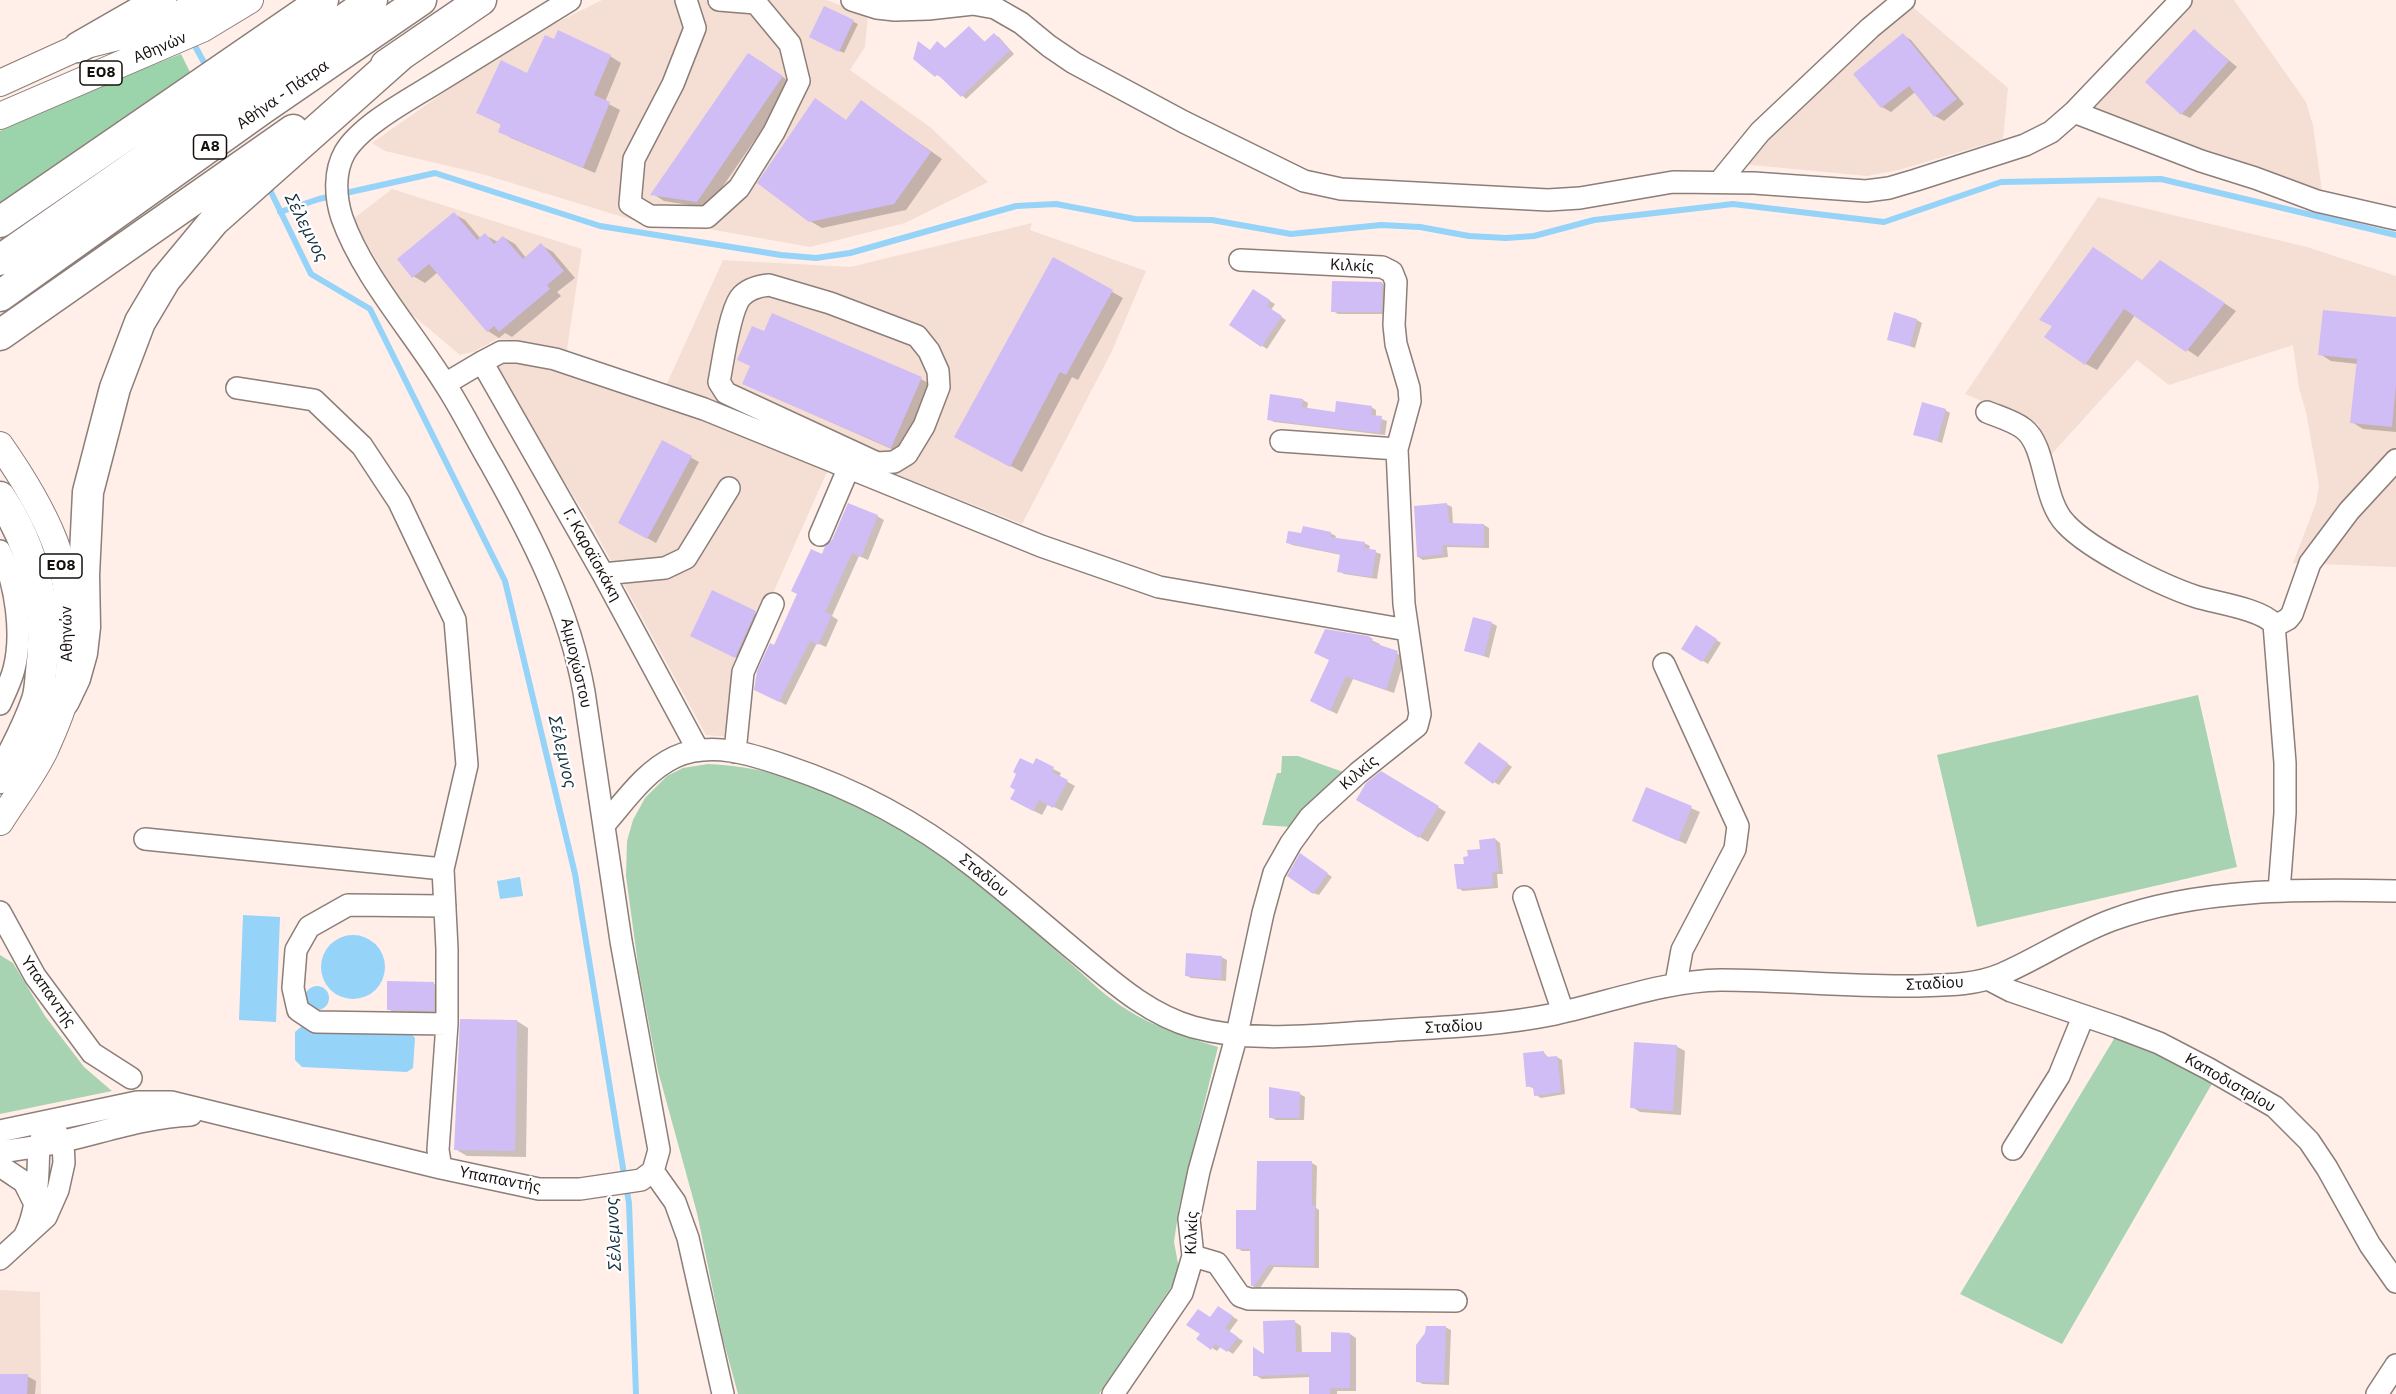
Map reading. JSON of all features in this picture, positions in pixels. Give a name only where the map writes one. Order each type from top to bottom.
[{"type":"highway","points":[[79,47],[161,0]]},
{"type":"highway","points":[[0,222],[323,0]]},
{"type":"highway","name":"Αθήνα - Πάτρα","points":[[0,260],[372,0]]},
{"type":"highway","name":"Αθήνα - Πάτρα","points":[[0,296],[262,109],[421,0]]},
{"type":"highway","points":[[0,335],[481,0]]},
{"type":"highway","points":[[64,701],[75,678],[82,653],[85,627],[84,575],[88,492],[115,388],[140,322],[165,279],[214,221],[402,54]]},
{"type":"highway","points":[[0,498],[20,532],[36,577],[42,605],[44,633],[38,697],[21,738],[0,778]]},
{"type":"main road","name":"Αθηνών","points":[[0,84],[79,47],[126,35],[213,0]]},
{"type":"main road","name":"Αθηνών","points":[[0,116],[202,30],[250,0]]},
{"type":"main road","name":"Αθηνών","points":[[0,445],[26,483],[55,542],[67,601],[69,631],[69,662],[64,701],[45,750],[0,822]]},
{"type":"street","name":"Αμμοχώστου","points":[[570,0],[386,114],[358,137],[343,155],[337,186],[339,206],[347,228],[373,276],[445,384],[524,523],[562,608],[573,639],[585,692],[628,985],[659,1150],[647,1176]]},
{"type":"street","points":[[686,0],[695,28],[673,84],[634,159],[630,204],[651,216],[707,217],[739,188],[774,132],[799,81],[790,44],[756,3],[719,0]]},
{"type":"street","points":[[852,0],[877,8],[895,10],[973,4],[995,8],[1020,23],[1074,63],[1184,122],[1315,184],[1341,189],[1548,200],[1602,195],[1658,184],[1720,181],[1845,190],[1888,188],[2025,145],[2051,132],[2074,112],[2181,0]]},
{"type":"street","points":[[1720,181],[1760,132],[1870,28],[1904,0]]},
{"type":"street","points":[[2074,112],[2201,161],[2317,201],[2396,219]]},
{"type":"street","name":"Κιλκίς","points":[[1113,1394],[1182,1293],[1193,1256],[1190,1219],[1198,1171],[1236,1034],[1268,892],[1280,861],[1299,830],[1321,806],[1419,722],[1419,702],[1403,590],[1397,449],[1410,401],[1409,388],[1396,344],[1394,325],[1396,282],[1392,272],[1382,267],[1240,260]]},
{"type":"street","points":[[769,285],[841,307],[917,336],[929,351],[938,371],[939,387],[924,426],[907,454],[894,462],[877,463],[795,426],[726,393],[719,382],[735,311],[741,297],[756,286],[769,285]]},
{"type":"street","points":[[445,384],[495,354],[508,352],[555,359],[704,410],[1041,546],[1159,587],[1407,630]]},
{"type":"street","name":"Γ. Καραϊσκάκη","points":[[482,362],[603,574],[698,750]]},
{"type":"street","points":[[237,388],[314,400],[362,446],[399,502],[456,620],[467,765],[443,869],[447,1024],[438,1150],[441,1168]]},
{"type":"street","points":[[1987,412],[2021,426],[2029,434],[2037,451],[2053,504],[2060,518],[2073,531],[2161,582],[2197,597],[2262,615],[2270,619],[2275,626],[2285,763],[2285,813],[2279,891]]},
{"type":"street","points":[[795,426],[801,450]]},
{"type":"street","points":[[1281,441],[1397,449]]},
{"type":"street","points":[[2275,626],[2292,614],[2310,563],[2349,511],[2396,459]]},
{"type":"street","points":[[820,535],[849,467]]},
{"type":"street","points":[[603,574],[665,568],[686,558],[729,488]]},
{"type":"street","points":[[0,551],[18,614],[18,645],[14,670],[0,704]]},
{"type":"street","points":[[735,752],[743,672],[773,604]]},
{"type":"street","points":[[1664,664],[1739,832],[1732,856],[1682,950],[1676,983]]},
{"type":"street","name":"Σταδίου","points":[[604,825],[655,769],[676,756],[698,750],[735,752],[813,775],[858,793],[901,815],[975,867],[1131,996],[1172,1019],[1192,1027],[1236,1034],[1308,1035],[1467,1027],[1563,1012],[1676,983],[1747,981],[1872,986],[1952,984],[1988,980],[2113,919],[2170,905],[2279,891],[2396,891]]},
{"type":"street","points":[[145,839],[443,869]]},
{"type":"street","points":[[1524,897],[1563,1012]]},
{"type":"street","points":[[445,906],[348,905],[309,927],[296,950],[293,988],[298,1010],[316,1022],[447,1024]]},
{"type":"street","name":"Υπαπαντής","points":[[0,912],[19,950],[56,1007],[92,1053],[131,1078]]},
{"type":"street","points":[[0,938],[19,950]]},
{"type":"street","name":"Καποδιστρίου","points":[[1988,980],[2011,991],[2159,1043],[2275,1107],[2309,1141],[2327,1168],[2366,1239],[2396,1282]]},
{"type":"street","points":[[2013,1149],[2060,1076],[2083,1017]]},
{"type":"street","points":[[0,1131],[137,1102],[171,1102],[222,1115]]},
{"type":"street","points":[[0,1152],[63,1142],[121,1125],[167,1116],[222,1115]]},
{"type":"street","name":"Υπαπαντής","points":[[222,1115],[441,1168],[539,1189],[580,1189],[647,1176]]},
{"type":"street","points":[[2,1256],[46,1217],[58,1190],[64,1163],[63,1142],[48,1122]]},
{"type":"street","points":[[25,1235],[32,1221],[35,1203],[38,1146],[48,1122]]},
{"type":"street","points":[[0,1166],[24,1182],[35,1203]]},
{"type":"street","points":[[647,1176],[675,1202],[688,1238],[723,1394]]},
{"type":"street","points":[[1193,1256],[1217,1263],[1240,1296],[1249,1299],[1456,1301]]},
{"type":"street","points":[[2377,1394],[2396,1365]]},
{"type":"shaded area","points":[[602,0],[826,0],[868,15],[865,47],[850,70],[930,127],[988,182],[905,223],[810,247],[703,228],[649,225],[482,174],[385,151],[372,143],[510,46]]},
{"type":"shaded area","points":[[2192,0],[2234,0],[2306,102],[2313,125],[2322,191],[2180,148],[2090,107]]},
{"type":"shaded area","points":[[1908,3],[2008,88],[2003,139],[1899,170],[1867,176],[1741,164]]},
{"type":"shaded area","points":[[392,189],[582,249],[566,356],[518,341],[497,339],[473,352],[460,355],[403,307],[353,219]]},
{"type":"shaded area","points":[[2098,197],[2307,247],[2396,276],[2396,567],[2293,563],[2316,503],[2319,485],[2306,412],[2299,388],[2293,345],[2169,385],[2137,360],[2049,457],[2038,424],[1965,394]]},
{"type":"shaded area","points":[[1032,223],[1030,230],[1146,271],[1112,351],[1022,524],[822,445],[664,390],[723,260],[850,267]]},
{"type":"shaded area","points":[[504,360],[567,371],[831,463],[736,676],[729,737],[706,735],[592,526],[492,365]]},
{"type":"shaded area","points":[[0,1290],[40,1292],[41,1394],[0,1394]]},
{"type":"green space","points":[[181,54],[193,78],[0,205],[0,131],[81,93]]},
{"type":"green space","points":[[2198,695],[2237,867],[1977,927],[1937,755]]},
{"type":"green space","points":[[1282,756],[1298,756],[1349,774],[1291,827],[1262,825],[1277,773],[1281,773]]},
{"type":"green space","points":[[708,764],[744,767],[815,786],[883,818],[946,858],[974,880],[1119,1005],[1159,1026],[1218,1047],[1179,1207],[1174,1242],[1180,1274],[1099,1394],[738,1394],[723,1339],[697,1213],[658,1071],[639,972],[626,876],[627,841],[633,820],[645,798],[667,776],[683,768]]},
{"type":"green space","points":[[0,955],[13,963],[45,1016],[84,1067],[112,1091],[0,1114]]},
{"type":"green space","points":[[2120,1029],[2217,1075],[2062,1344],[1960,1294]]},
{"type":"water","points":[[520,877],[523,896],[500,899],[497,881]]},
{"type":"water","points":[[243,915],[280,917],[276,1022],[239,1020]]},
{"type":"water","points":[[353,935],[376,944],[385,967],[376,990],[353,999],[330,990],[321,967],[330,944]]},
{"type":"water","points":[[317,986],[326,989],[329,998],[326,1007],[317,1010],[308,1007],[305,998],[308,989]]},
{"type":"water","points":[[302,1026],[407,1029],[415,1038],[413,1068],[407,1072],[302,1067],[295,1060],[295,1032]]},
{"type":"building","points":[[824,6],[854,20],[839,52],[809,37]]},
{"type":"building","points":[[969,26],[984,42],[994,33],[1010,50],[961,97],[937,74],[935,77],[913,59],[918,41],[930,50],[937,41],[945,48]]},
{"type":"building","points":[[2194,29],[2229,61],[2181,115],[2145,82]]},
{"type":"building","points":[[558,30],[611,55],[594,95],[610,102],[583,168],[498,132],[501,124],[476,113],[501,60],[527,73],[545,35],[554,39]]},
{"type":"building","points":[[1903,33],[1957,99],[1934,117],[1909,86],[1881,108],[1853,74]]},
{"type":"building","points":[[748,53],[783,76],[697,202],[650,195]]},
{"type":"building","points":[[815,98],[846,120],[861,100],[931,152],[894,204],[809,222],[757,183]]},
{"type":"building","points":[[454,212],[477,240],[485,233],[494,244],[503,236],[523,259],[541,243],[564,271],[547,285],[550,289],[499,332],[494,326],[487,332],[429,264],[412,278],[397,259]]},
{"type":"building","points":[[2093,247],[2142,280],[2160,260],[2225,303],[2186,352],[2124,309],[2085,365],[2044,337],[2052,326],[2039,320]]},
{"type":"building","points":[[1053,257],[1113,290],[1066,375],[1060,372],[1010,467],[954,437]]},
{"type":"building","points":[[1332,281],[1382,282],[1382,312],[1331,312]]},
{"type":"building","points":[[1253,289],[1270,300],[1267,306],[1282,316],[1261,347],[1229,325]]},
{"type":"building","points":[[2323,310],[2396,317],[2396,384],[2392,427],[2350,423],[2357,359],[2318,355]]},
{"type":"building","points":[[1894,312],[1917,319],[1910,346],[1887,340]]},
{"type":"building","points":[[772,313],[922,377],[891,448],[742,384],[750,366],[737,360],[752,326],[764,331]]},
{"type":"building","points":[[1270,394],[1303,399],[1302,407],[1335,412],[1336,401],[1372,406],[1371,415],[1382,416],[1380,433],[1267,420]]},
{"type":"building","points":[[1922,402],[1946,409],[1937,441],[1913,435]]},
{"type":"building","points":[[662,440],[692,456],[647,539],[618,523]]},
{"type":"building","points":[[848,503],[878,515],[861,557],[852,553],[825,612],[832,615],[818,645],[810,641],[779,702],[754,690],[757,671],[770,643],[774,645],[797,594],[791,591],[811,549],[822,554],[825,546],[832,540]]},
{"type":"building","points":[[1447,503],[1449,523],[1484,524],[1484,546],[1442,545],[1443,554],[1417,557],[1414,506]]},
{"type":"building","points":[[1303,526],[1331,532],[1330,537],[1365,542],[1364,548],[1376,550],[1372,577],[1337,572],[1340,554],[1286,543],[1288,531],[1301,533]]},
{"type":"building","points":[[712,590],[756,611],[735,658],[690,636]]},
{"type":"building","points":[[1473,617],[1492,622],[1484,656],[1464,651]]},
{"type":"building","points":[[1696,625],[1717,639],[1702,662],[1681,649]]},
{"type":"building","points":[[1325,629],[1368,636],[1373,639],[1371,642],[1398,651],[1386,690],[1346,676],[1330,711],[1310,701],[1329,660],[1314,653]]},
{"type":"building","points":[[1479,742],[1508,763],[1493,784],[1464,763]]},
{"type":"building","points":[[1020,758],[1033,764],[1036,758],[1054,767],[1052,772],[1068,780],[1053,808],[1039,800],[1033,811],[1010,799],[1015,790],[1010,787],[1016,774],[1013,772]]},
{"type":"building","points":[[1381,771],[1439,806],[1419,838],[1356,800],[1366,783]]},
{"type":"building","points":[[1646,787],[1692,806],[1678,841],[1632,821]]},
{"type":"building","points":[[1495,838],[1499,871],[1492,872],[1493,886],[1457,889],[1454,864],[1464,864],[1463,857],[1468,856],[1467,850],[1480,849],[1479,840]]},
{"type":"building","points":[[1300,853],[1328,873],[1313,894],[1287,876]]},
{"type":"building","points":[[1186,953],[1222,956],[1221,979],[1185,976]]},
{"type":"building","points":[[387,981],[434,982],[434,1011],[387,1010]]},
{"type":"building","points":[[460,1019],[517,1020],[515,1151],[454,1150]]},
{"type":"building","points":[[1634,1042],[1677,1045],[1673,1111],[1630,1108]]},
{"type":"building","points":[[1544,1051],[1545,1057],[1557,1056],[1561,1092],[1534,1096],[1533,1086],[1526,1087],[1523,1053]]},
{"type":"building","points":[[1269,1087],[1300,1092],[1299,1118],[1269,1118]]},
{"type":"building","points":[[1257,1161],[1312,1161],[1312,1205],[1315,1205],[1314,1266],[1269,1265],[1254,1286],[1251,1286],[1250,1249],[1236,1249],[1236,1210],[1256,1210]]},
{"type":"building","points":[[1218,1306],[1233,1316],[1225,1328],[1238,1337],[1227,1352],[1215,1344],[1211,1350],[1196,1339],[1200,1334],[1186,1325],[1198,1309],[1210,1317]]},
{"type":"building","points":[[1295,1320],[1296,1352],[1331,1352],[1331,1332],[1350,1333],[1350,1388],[1330,1388],[1330,1394],[1309,1394],[1309,1374],[1253,1376],[1253,1347],[1264,1354],[1263,1321]]},
{"type":"building","points":[[1426,1326],[1446,1326],[1444,1383],[1416,1382],[1416,1345],[1425,1333]]},
{"type":"building","points":[[0,1374],[28,1374],[27,1394],[0,1394]]},
{"type":"waterway","name":"Σέλεμνος","points":[[195,46],[207,68]]},
{"type":"waterway","points":[[280,212],[319,199],[435,173],[600,226],[781,255],[816,258],[850,253],[1016,206],[1056,204],[1135,219],[1212,220],[1291,234],[1381,225],[1420,227],[1469,236],[1506,238],[1534,236],[1594,220],[1733,204],[1884,222],[2001,182],[2161,179],[2396,235]]},
{"type":"waterway","name":"Σέλεμνος","points":[[269,188],[311,274],[370,309],[505,581],[575,874],[629,1203],[636,1394]]}]
